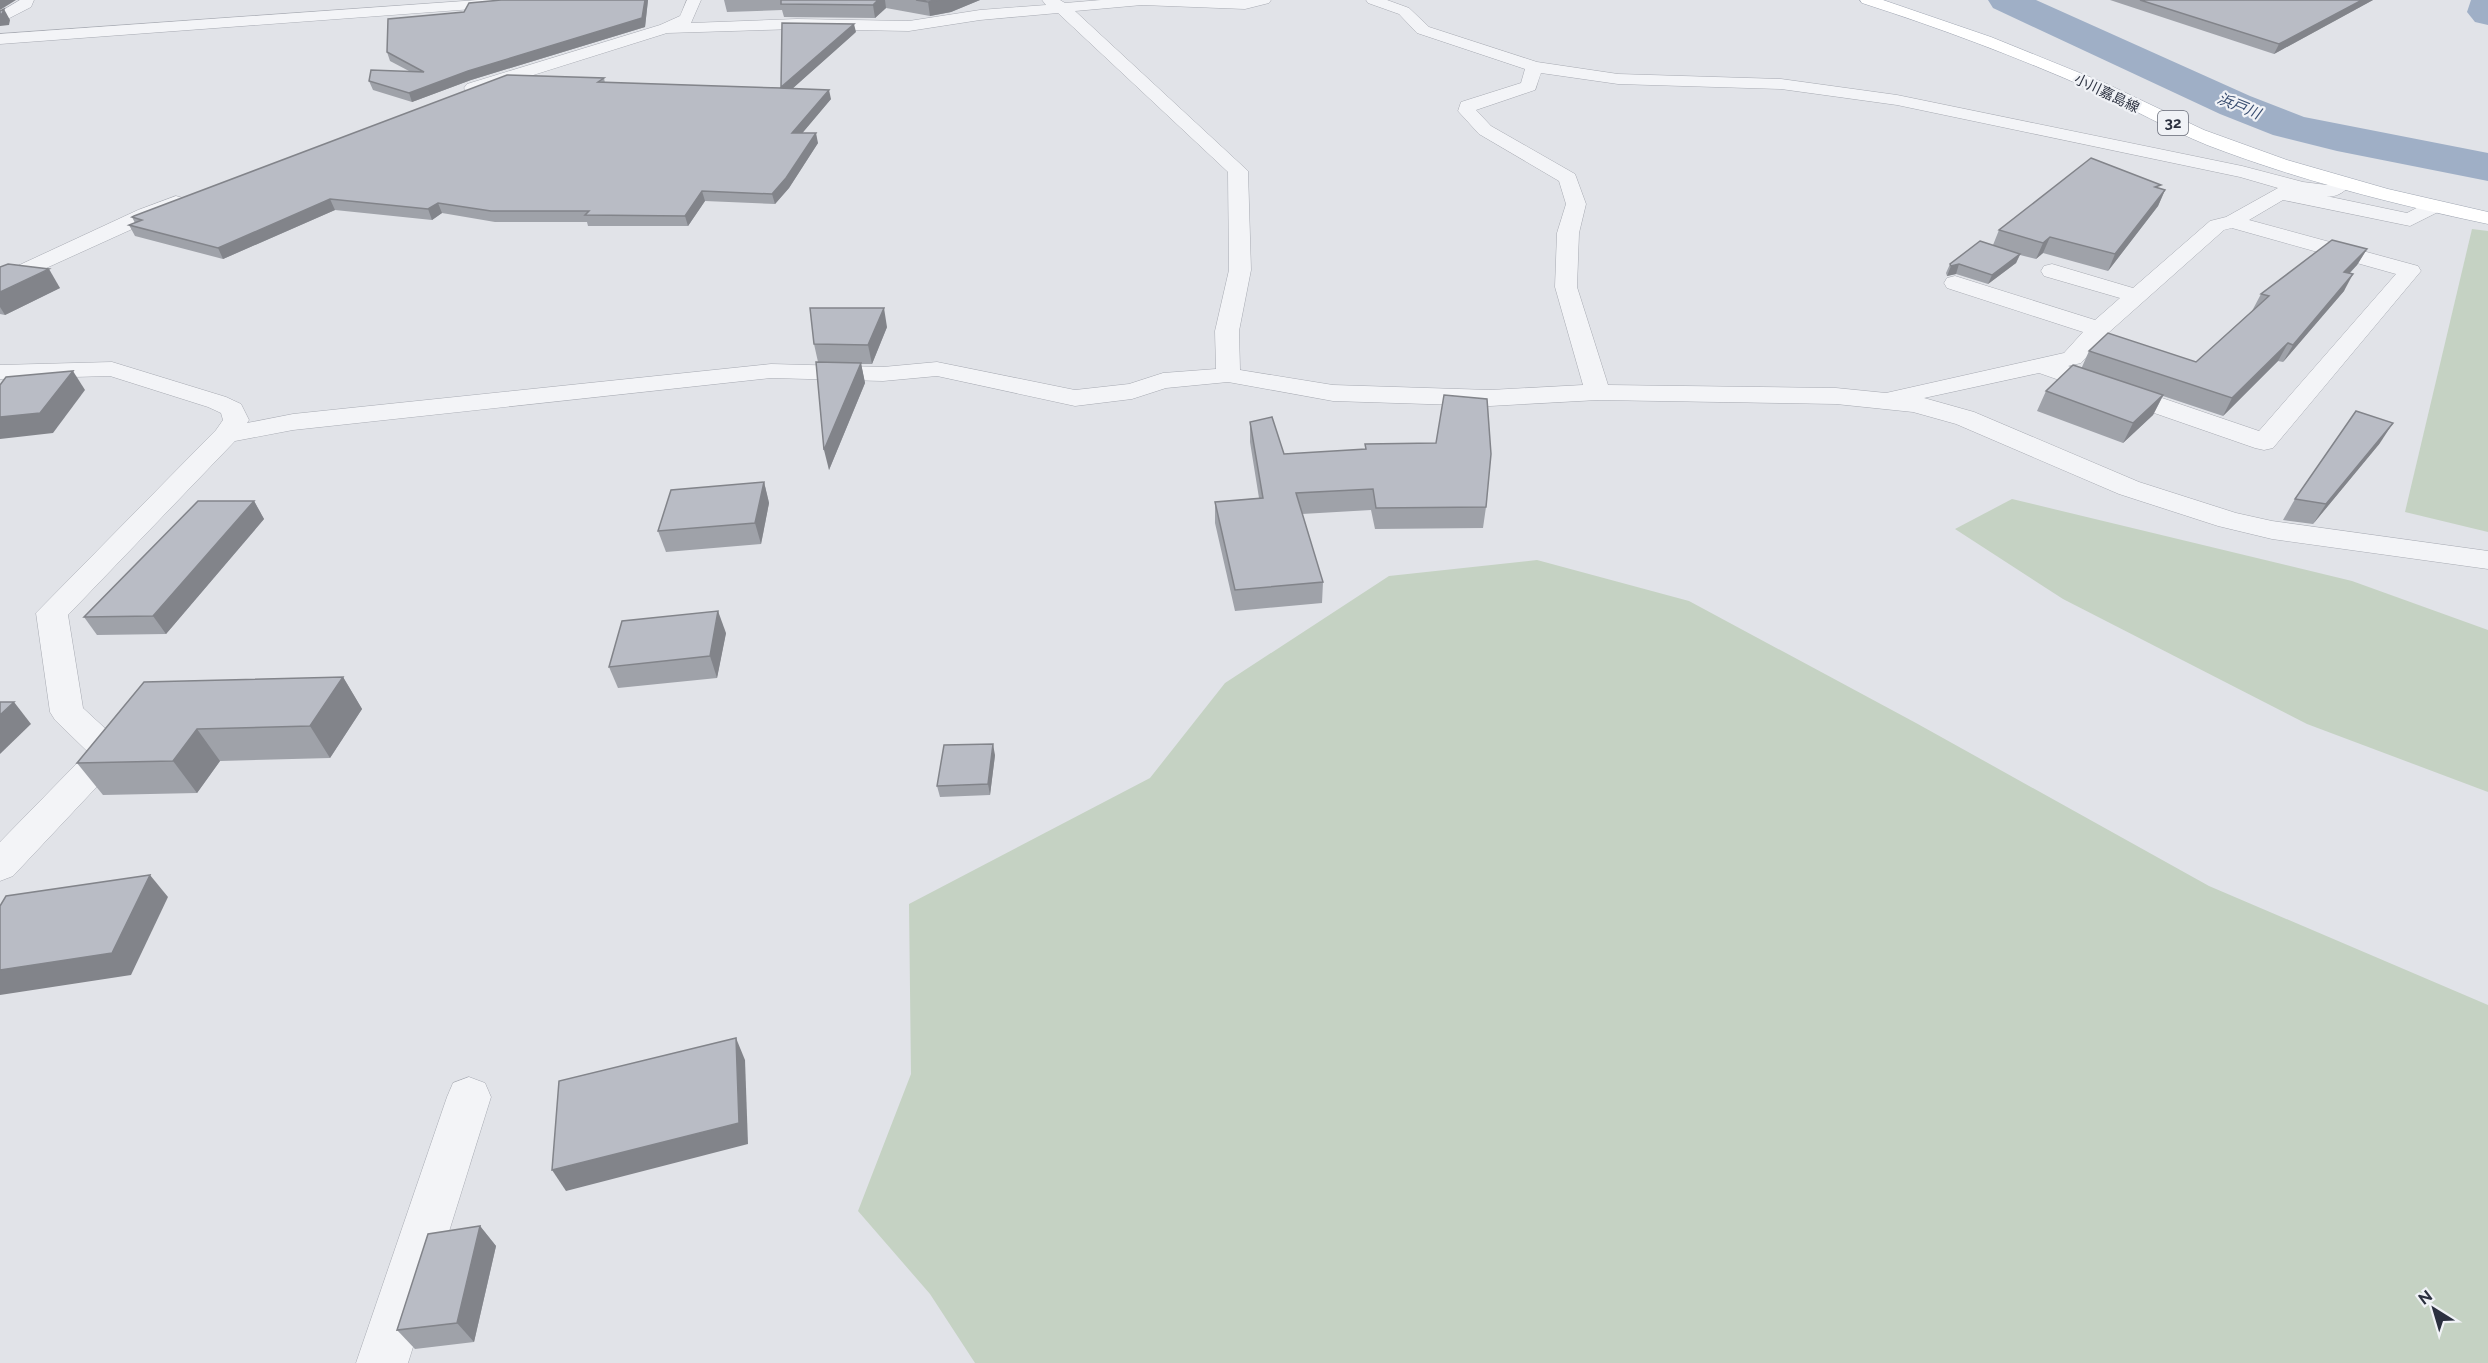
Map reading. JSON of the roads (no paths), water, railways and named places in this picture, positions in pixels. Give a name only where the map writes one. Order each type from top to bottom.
[{"type":"main road","name":"小川嘉島線","points":[[1867,0],[2007,47],[2211,140],[2336,188]]},
{"type":"main road","points":[[2428,209],[2488,218]]},
{"type":"street","points":[[0,18],[26,4],[27,0]]},
{"type":"street","points":[[0,39],[540,0]]},
{"type":"street","points":[[456,95],[666,28],[686,19],[694,0]]},
{"type":"street","points":[[666,28],[797,24],[909,26],[1055,3],[1142,1],[1245,4],[1264,0]]},
{"type":"street","points":[[1373,0],[1404,11],[1423,30],[1534,67],[1618,79],[1780,84],[1897,100],[2230,169],[2302,188],[2336,188],[2428,209]]},
{"type":"street","points":[[1055,3],[1238,171],[1239,270],[1227,332],[1228,375]]},
{"type":"street","points":[[1534,67],[1528,86],[1474,103],[1467,106],[1467,111],[1485,130],[1568,178],[1576,204],[1568,233],[1566,287],[1598,392]]},
{"type":"street","points":[[1879,401],[2072,358],[2099,329],[2217,225],[2232,222],[2280,193],[2410,220],[2428,209]]},
{"type":"street","points":[[0,282],[145,214],[189,197]]},
{"type":"street","points":[[2041,365],[2264,442],[2410,271],[2232,222]]},
{"type":"street","points":[[2052,271],[2137,296]]},
{"type":"street","points":[[1955,283],[2099,329]]},
{"type":"street","points":[[0,372],[112,369],[217,402],[232,409],[236,420],[226,435],[52,613],[67,712],[110,752],[0,866]]},
{"type":"street","points":[[226,435],[293,422],[771,371],[883,374],[937,369],[992,378],[1075,398],[1132,391],[1163,381],[1228,375],[1333,393],[1490,398],[1598,392],[1836,396],[1915,404],[1965,418],[2129,488],[2228,520],[2272,530],[2488,560]]},
{"type":"street","points":[[382,1363],[469,1097]]},
{"type":"waterway","name":"浜戸川","points":[[2006,0],[2235,105],[2289,126],[2337,138],[2488,167]]},
{"type":"waterway","name":"浜戸川","points":[[2488,2],[2485,12],[2488,14]]}]
